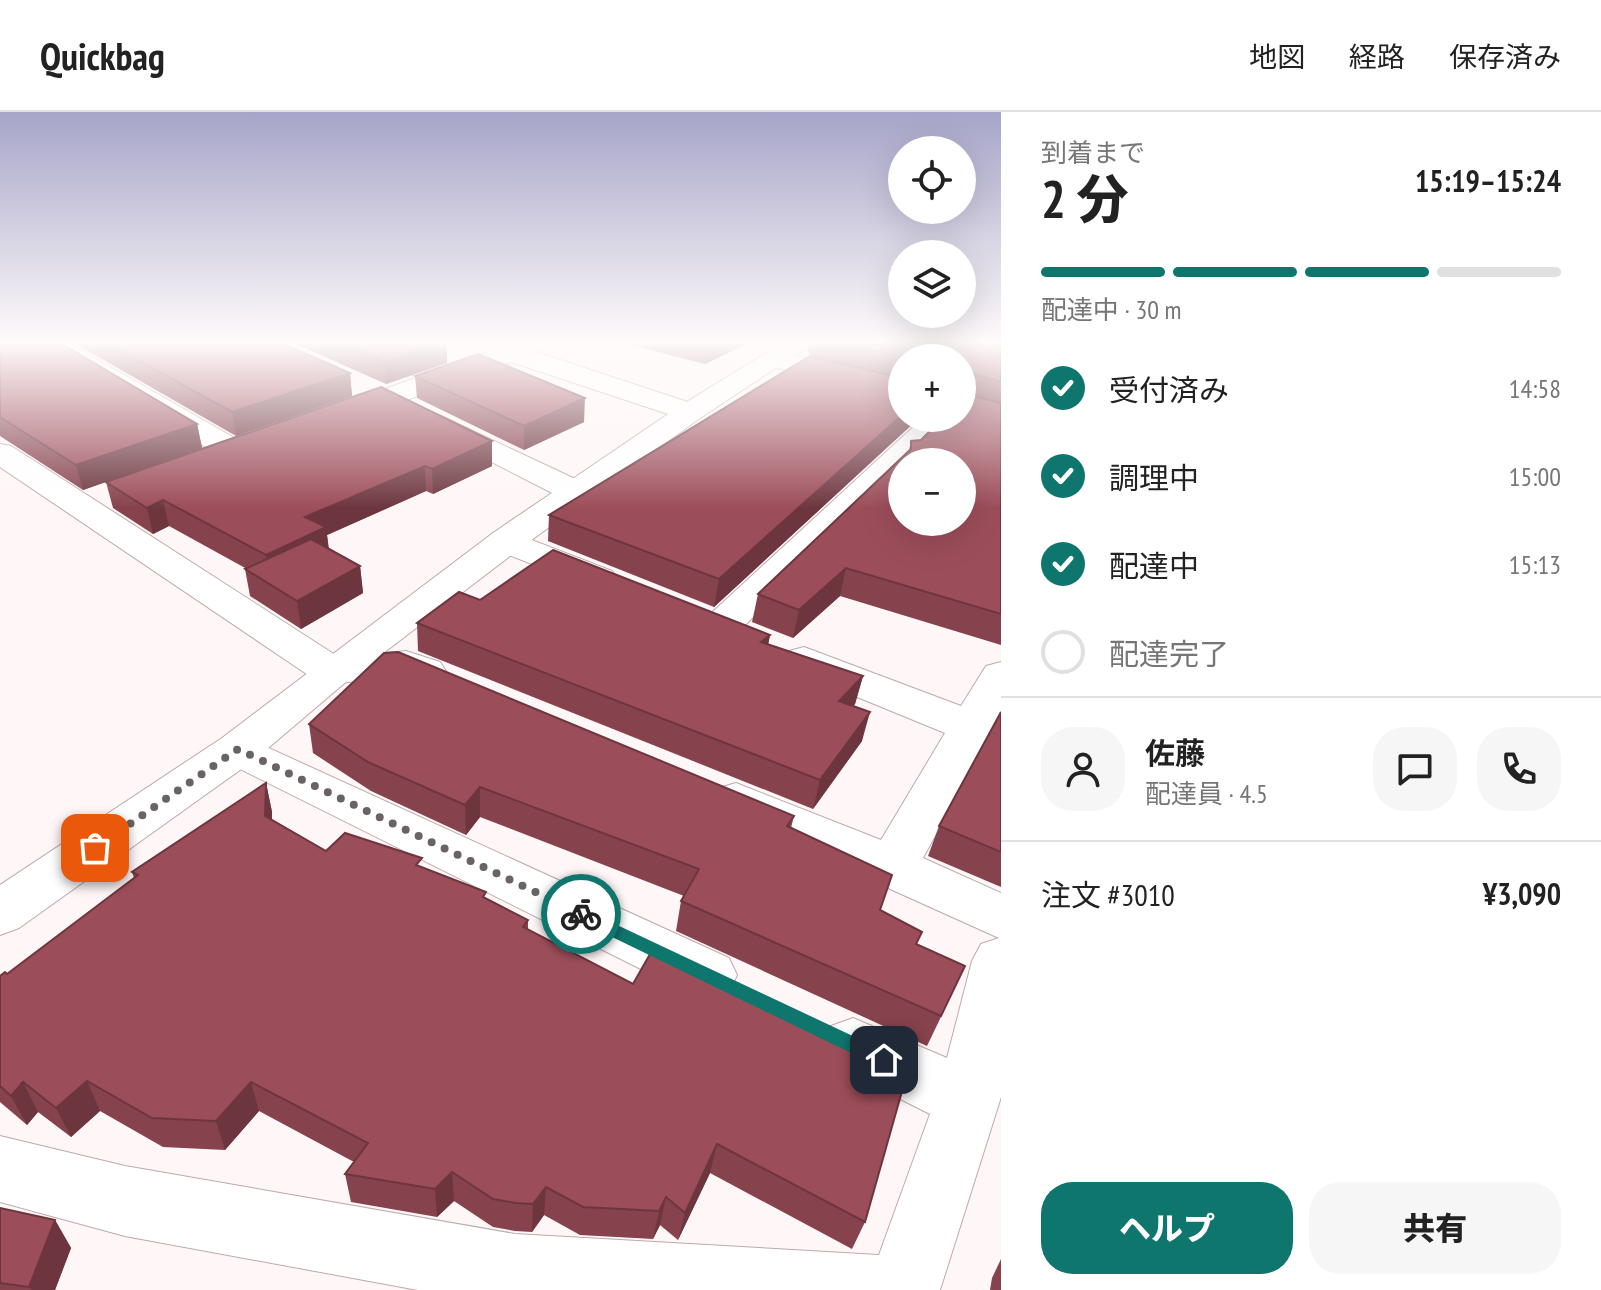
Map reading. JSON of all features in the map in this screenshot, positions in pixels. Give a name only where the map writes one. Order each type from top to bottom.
[{"type":"street","points":[[145,399],[236,452]]},
{"type":"street","points":[[311,425],[384,399]]},
{"type":"street","points":[[389,399],[576,492]]},
{"type":"street","points":[[654,399],[690,412]]},
{"type":"street","points":[[0,913],[238,749],[332,672],[506,541],[711,399]]},
{"type":"street","points":[[924,432],[706,622],[972,727]]},
{"type":"street","points":[[194,466],[266,441]]},
{"type":"street","points":[[0,453],[94,500],[332,672],[406,664],[464,687]]},
{"type":"street","points":[[506,541],[634,593]]},
{"type":"street","points":[[892,866],[1001,675]]},
{"type":"street","points":[[238,749],[754,997]]},
{"type":"street","points":[[693,781],[892,866],[1001,917]]},
{"type":"street","points":[[903,1290],[968,1100],[1001,961]]},
{"type":"street","points":[[811,1025],[968,1100]]},
{"type":"street","points":[[0,1169],[125,1201],[515,1271],[873,1290]]},
{"type":"building","points":[[0,399],[155,399],[197,424],[76,465],[0,417]]},
{"type":"building","points":[[208,399],[271,399],[232,412]]},
{"type":"building","points":[[346,399],[406,399],[492,441],[432,469],[425,466],[305,517],[326,527],[266,555],[163,500],[147,508],[106,482]]},
{"type":"building","points":[[465,399],[583,399],[524,426]]},
{"type":"building","points":[[739,399],[888,399],[888,428],[719,579],[549,515]]},
{"type":"building","points":[[976,399],[1001,403],[1001,614],[846,568],[799,610],[758,594],[888,471],[888,536],[976,536],[976,448],[911,448],[911,441],[921,440],[929,432],[976,432]]},
{"type":"building","points":[[311,539],[360,566],[297,601],[245,569]]},
{"type":"building","points":[[553,550],[770,635],[761,642],[863,676],[839,701],[870,712],[820,780],[417,623],[459,592],[480,600]]},
{"type":"building","points":[[398,652],[794,816],[787,826],[892,875],[880,910],[922,932],[916,944],[965,966],[941,1016],[681,901],[699,869],[480,787],[465,805],[368,762],[309,724],[384,653]]},
{"type":"building","points":[[1001,712],[1001,852],[939,826]]},
{"type":"building","points":[[266,783],[265,816],[326,851],[345,833],[422,858],[416,865],[486,892],[483,897],[528,920],[523,927],[633,984],[654,947],[908,1070],[865,1222],[717,1144],[685,1213],[666,1197],[659,1211],[583,1207],[546,1187],[533,1204],[516,1203],[493,1199],[452,1172],[435,1189],[345,1174],[368,1143],[251,1082],[216,1121],[152,1118],[87,1081],[56,1108],[23,1082],[11,1096],[0,1086],[0,976],[5,972],[7,974],[138,875],[132,872]]},
{"type":"building","points":[[0,1208],[55,1220],[29,1287],[0,1283]]},
{"type":"way so far","points":[[95,848],[238,749],[581,914]]},
{"type":"route","points":[[581,914],[884,1060]]}]
